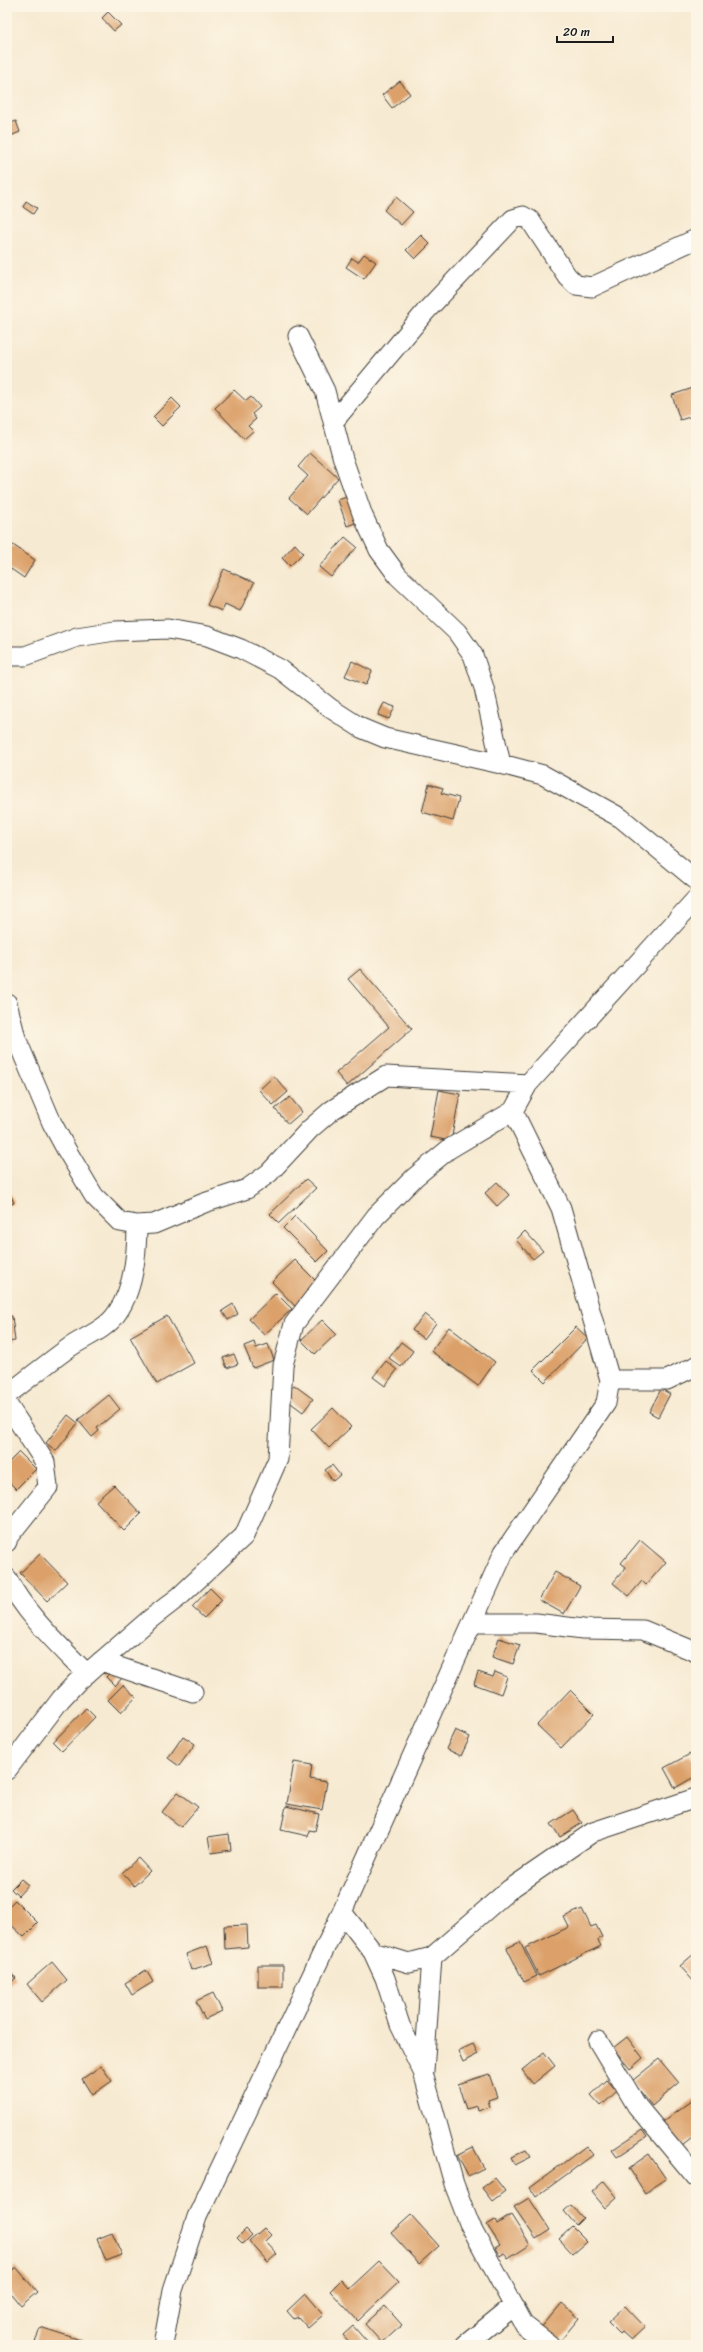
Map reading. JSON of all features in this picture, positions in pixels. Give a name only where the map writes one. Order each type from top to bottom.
[{"type":"street","points":[[334,421],[426,311],[513,219],[523,216],[530,220],[567,276],[576,284],[592,287],[696,239]]},
{"type":"street","points":[[298,336],[325,391],[348,473],[363,516],[379,550],[398,576],[457,632],[473,655],[484,688],[501,764]]},
{"type":"street","points":[[7,656],[24,656],[77,636],[116,631],[168,629],[208,636],[241,649],[280,670],[330,708],[373,733],[385,738],[543,775],[621,818],[696,880]]},
{"type":"street","points":[[7,1770],[61,1699],[101,1661],[180,1596],[244,1536],[278,1459],[283,1365],[294,1324],[376,1216],[415,1176],[449,1149],[513,1111],[528,1084],[696,899]]},
{"type":"street","points":[[7,1003],[16,1038],[39,1094],[66,1149],[94,1196],[120,1222],[137,1225],[154,1224],[204,1203],[247,1189],[269,1173],[310,1128],[332,1110],[386,1076],[528,1084]]},
{"type":"street","points":[[163,2345],[173,2290],[197,2217],[342,1912],[474,1623],[504,1552],[606,1403],[610,1380],[561,1208],[513,1111]]},
{"type":"street","points":[[7,1395],[69,1348],[108,1323],[117,1314],[131,1282],[137,1243],[137,1225]]},
{"type":"street","points":[[610,1380],[667,1380],[696,1366]]},
{"type":"street","points":[[7,1404],[45,1462],[48,1487],[8,1537],[7,1542]]},
{"type":"street","points":[[7,1578],[16,1596],[49,1635],[87,1674]]},
{"type":"street","points":[[474,1623],[536,1623],[583,1629],[643,1630],[696,1652]]},
{"type":"street","points":[[101,1661],[193,1692]]},
{"type":"street","points":[[372,1952],[409,1963],[432,1957],[510,1889],[593,1832],[696,1798]]},
{"type":"street","points":[[342,1912],[372,1952],[386,1978],[400,2025],[424,2072],[454,2184],[469,2223],[490,2265],[506,2289],[513,2306],[524,2325],[550,2345]]},
{"type":"street","points":[[424,2072],[432,1957]]},
{"type":"street","points":[[598,2041],[637,2106],[696,2177]]},
{"type":"street","points":[[464,2345],[513,2306]]},
{"type":"building","points":[[108,12],[121,25],[114,31],[102,18]]},
{"type":"building","points":[[400,81],[410,94],[392,108],[382,95]]},
{"type":"building","points":[[16,121],[20,132],[8,137],[7,125]]},
{"type":"building","points":[[396,197],[413,212],[401,225],[384,210]]},
{"type":"building","points":[[26,201],[37,208],[33,214],[23,207]]},
{"type":"building","points":[[421,235],[430,244],[415,259],[406,250]]},
{"type":"building","points":[[364,254],[376,262],[364,279],[346,267],[352,258],[358,262]]},
{"type":"building","points":[[696,387],[696,415],[680,420],[672,395]]},
{"type":"building","points":[[234,390],[246,401],[251,397],[260,407],[252,414],[256,419],[248,426],[253,431],[244,439],[215,408]]},
{"type":"building","points":[[172,398],[181,407],[162,426],[153,417]]},
{"type":"building","points":[[310,453],[338,478],[307,514],[289,498],[308,476],[298,467]]},
{"type":"building","points":[[349,496],[358,522],[347,526],[338,500]]},
{"type":"building","points":[[345,537],[357,547],[331,577],[319,567]]},
{"type":"building","points":[[295,544],[303,553],[290,566],[282,558]]},
{"type":"building","points":[[13,545],[35,560],[24,578],[11,569],[7,575],[7,555]]},
{"type":"building","points":[[224,569],[254,583],[240,611],[225,604],[222,611],[207,605]]},
{"type":"building","points":[[352,661],[372,671],[366,685],[345,676]]},
{"type":"building","points":[[384,703],[395,707],[389,719],[378,715]]},
{"type":"building","points":[[429,784],[443,788],[441,793],[459,798],[453,821],[422,812]]},
{"type":"building","points":[[360,969],[412,1029],[347,1086],[336,1073],[389,1027],[348,979]]},
{"type":"building","points":[[274,1076],[288,1092],[273,1105],[259,1090]]},
{"type":"building","points":[[439,1090],[460,1094],[451,1141],[430,1137]]},
{"type":"building","points":[[290,1097],[302,1112],[288,1124],[275,1109]]},
{"type":"building","points":[[306,1179],[316,1188],[279,1223],[270,1214]]},
{"type":"building","points":[[497,1182],[509,1195],[497,1206],[485,1193]]},
{"type":"building","points":[[7,1187],[14,1203],[7,1206]]},
{"type":"building","points":[[295,1216],[328,1251],[317,1262],[283,1228]]},
{"type":"building","points":[[525,1231],[543,1251],[533,1259],[516,1240]]},
{"type":"building","points":[[295,1260],[318,1283],[295,1306],[272,1282]]},
{"type":"building","points":[[276,1293],[292,1309],[264,1335],[249,1319]]},
{"type":"building","points":[[233,1304],[238,1314],[228,1320],[222,1311]]},
{"type":"building","points":[[425,1314],[436,1323],[424,1339],[412,1330]]},
{"type":"building","points":[[12,1316],[15,1341],[7,1342],[7,1317]]},
{"type":"building","points":[[167,1316],[194,1363],[157,1384],[130,1337]]},
{"type":"building","points":[[322,1320],[336,1334],[315,1354],[301,1340]]},
{"type":"building","points":[[449,1327],[495,1362],[478,1386],[431,1351]]},
{"type":"building","points":[[576,1327],[588,1338],[545,1382],[533,1370]]},
{"type":"building","points":[[254,1342],[256,1348],[268,1344],[274,1360],[253,1368],[244,1346]]},
{"type":"building","points":[[401,1342],[413,1351],[401,1367],[389,1358]]},
{"type":"building","points":[[234,1354],[238,1364],[227,1368],[223,1358]]},
{"type":"building","points":[[386,1361],[397,1370],[385,1386],[373,1377]]},
{"type":"building","points":[[294,1385],[313,1399],[303,1412],[284,1398]]},
{"type":"building","points":[[661,1389],[670,1394],[658,1417],[649,1412]]},
{"type":"building","points":[[109,1395],[120,1409],[97,1428],[99,1431],[92,1437],[78,1420]]},
{"type":"building","points":[[333,1408],[351,1427],[329,1448],[311,1429]]},
{"type":"building","points":[[68,1415],[78,1423],[56,1451],[46,1443]]},
{"type":"building","points":[[19,1452],[36,1469],[16,1489],[7,1480],[7,1464]]},
{"type":"building","points":[[332,1465],[340,1475],[333,1481],[325,1470]]},
{"type":"building","points":[[114,1485],[141,1514],[124,1531],[96,1501]]},
{"type":"building","points":[[640,1540],[666,1562],[646,1585],[642,1581],[629,1596],[613,1583],[626,1567],[621,1563]]},
{"type":"building","points":[[40,1554],[67,1582],[47,1601],[20,1573]]},
{"type":"building","points":[[555,1572],[580,1586],[564,1614],[539,1600]]},
{"type":"building","points":[[210,1588],[222,1600],[204,1618],[192,1607]]},
{"type":"building","points":[[499,1638],[520,1645],[513,1664],[492,1657]]},
{"type":"building","points":[[114,1668],[123,1677],[115,1686],[106,1677]]},
{"type":"building","points":[[478,1672],[493,1677],[495,1672],[507,1677],[501,1694],[474,1684]]},
{"type":"building","points":[[123,1685],[136,1697],[121,1713],[108,1700]]},
{"type":"building","points":[[570,1690],[594,1714],[561,1748],[537,1725]]},
{"type":"building","points":[[86,1708],[95,1717],[62,1751],[53,1742]]},
{"type":"building","points":[[455,1730],[470,1737],[461,1756],[446,1749]]},
{"type":"building","points":[[183,1736],[195,1744],[179,1766],[168,1758]]},
{"type":"building","points":[[690,1754],[696,1765],[696,1776],[675,1788],[664,1768]]},
{"type":"building","points":[[294,1762],[312,1765],[310,1779],[327,1782],[322,1810],[287,1804]]},
{"type":"building","points":[[178,1792],[198,1807],[181,1827],[162,1812]]},
{"type":"building","points":[[286,1806],[319,1814],[315,1831],[309,1830],[308,1836],[281,1830]]},
{"type":"building","points":[[573,1810],[582,1823],[560,1837],[551,1824]]},
{"type":"building","points":[[229,1834],[231,1850],[211,1853],[208,1837]]},
{"type":"building","points":[[138,1858],[150,1871],[134,1886],[122,1873]]},
{"type":"building","points":[[21,1879],[28,1885],[18,1896],[11,1889]]},
{"type":"building","points":[[15,1900],[38,1923],[24,1937],[7,1921],[7,1908]]},
{"type":"building","points":[[582,1909],[591,1927],[596,1925],[602,1937],[598,1940],[601,1946],[539,1976],[525,1948],[569,1927],[564,1917]]},
{"type":"building","points":[[247,1925],[248,1947],[225,1949],[224,1926]]},
{"type":"building","points":[[520,1942],[537,1976],[524,1982],[507,1948]]},
{"type":"building","points":[[207,1946],[213,1963],[191,1970],[186,1954]]},
{"type":"building","points":[[696,1952],[696,1984],[680,1966]]},
{"type":"building","points":[[52,1962],[67,1980],[42,2002],[27,1984]]},
{"type":"building","points":[[258,1965],[283,1965],[283,1987],[258,1987]]},
{"type":"building","points":[[7,1968],[16,1978],[7,1986]]},
{"type":"building","points":[[146,1970],[153,1982],[132,1995],[125,1983]]},
{"type":"building","points":[[213,1993],[222,2011],[205,2019],[196,2001]]},
{"type":"building","points":[[627,2037],[643,2058],[630,2069],[613,2048]]},
{"type":"building","points":[[473,2044],[478,2054],[463,2062],[458,2051]]},
{"type":"building","points":[[544,2052],[555,2066],[533,2084],[522,2070]]},
{"type":"building","points":[[659,2059],[679,2083],[652,2106],[632,2081]]},
{"type":"building","points":[[101,2066],[112,2081],[92,2095],[82,2079]]},
{"type":"building","points":[[489,2074],[497,2097],[488,2100],[490,2107],[478,2111],[477,2106],[466,2109],[458,2084]]},
{"type":"building","points":[[607,2080],[617,2091],[601,2106],[591,2095]]},
{"type":"building","points":[[693,2099],[696,2103],[696,2135],[678,2149],[659,2125]]},
{"type":"building","points":[[642,2130],[647,2137],[617,2157],[612,2150]]},
{"type":"building","points":[[586,2146],[593,2155],[536,2197],[530,2188]]},
{"type":"building","points":[[473,2147],[484,2168],[468,2176],[457,2155]]},
{"type":"building","points":[[526,2150],[531,2157],[515,2165],[511,2157]]},
{"type":"building","points":[[649,2154],[666,2179],[645,2193],[629,2168]]},
{"type":"building","points":[[495,2178],[505,2191],[492,2201],[482,2188]]},
{"type":"building","points":[[604,2181],[617,2197],[605,2208],[592,2192]]},
{"type":"building","points":[[529,2198],[550,2230],[536,2239],[514,2207]]},
{"type":"building","points":[[571,2205],[583,2218],[576,2225],[564,2211]]},
{"type":"building","points":[[411,2215],[439,2246],[419,2264],[391,2233]]},
{"type":"building","points":[[511,2215],[530,2245],[508,2259],[504,2253],[500,2256],[495,2248],[500,2245],[487,2225],[495,2220],[497,2224]]},
{"type":"building","points":[[572,2227],[587,2242],[573,2254],[559,2239]]},
{"type":"building","points":[[264,2228],[271,2235],[265,2241],[277,2254],[268,2262],[249,2241]]},
{"type":"building","points":[[246,2229],[252,2235],[243,2244],[237,2238]]},
{"type":"building","points":[[112,2233],[122,2255],[106,2261],[97,2239]]},
{"type":"building","points":[[379,2261],[399,2282],[358,2321],[330,2291],[341,2280],[349,2289]]},
{"type":"building","points":[[16,2267],[37,2292],[21,2306],[7,2289],[7,2275]]},
{"type":"building","points":[[305,2294],[323,2315],[308,2328],[298,2317],[294,2319],[287,2311]]},
{"type":"building","points":[[562,2303],[579,2318],[557,2345],[539,2330]]},
{"type":"building","points":[[385,2306],[402,2325],[382,2343],[365,2324]]},
{"type":"building","points":[[625,2306],[645,2327],[631,2340],[622,2332],[620,2334],[608,2322]]},
{"type":"building","points":[[353,2326],[368,2343],[366,2345],[352,2345],[343,2335]]},
{"type":"building","points":[[40,2327],[90,2343],[90,2345],[35,2343]]}]
